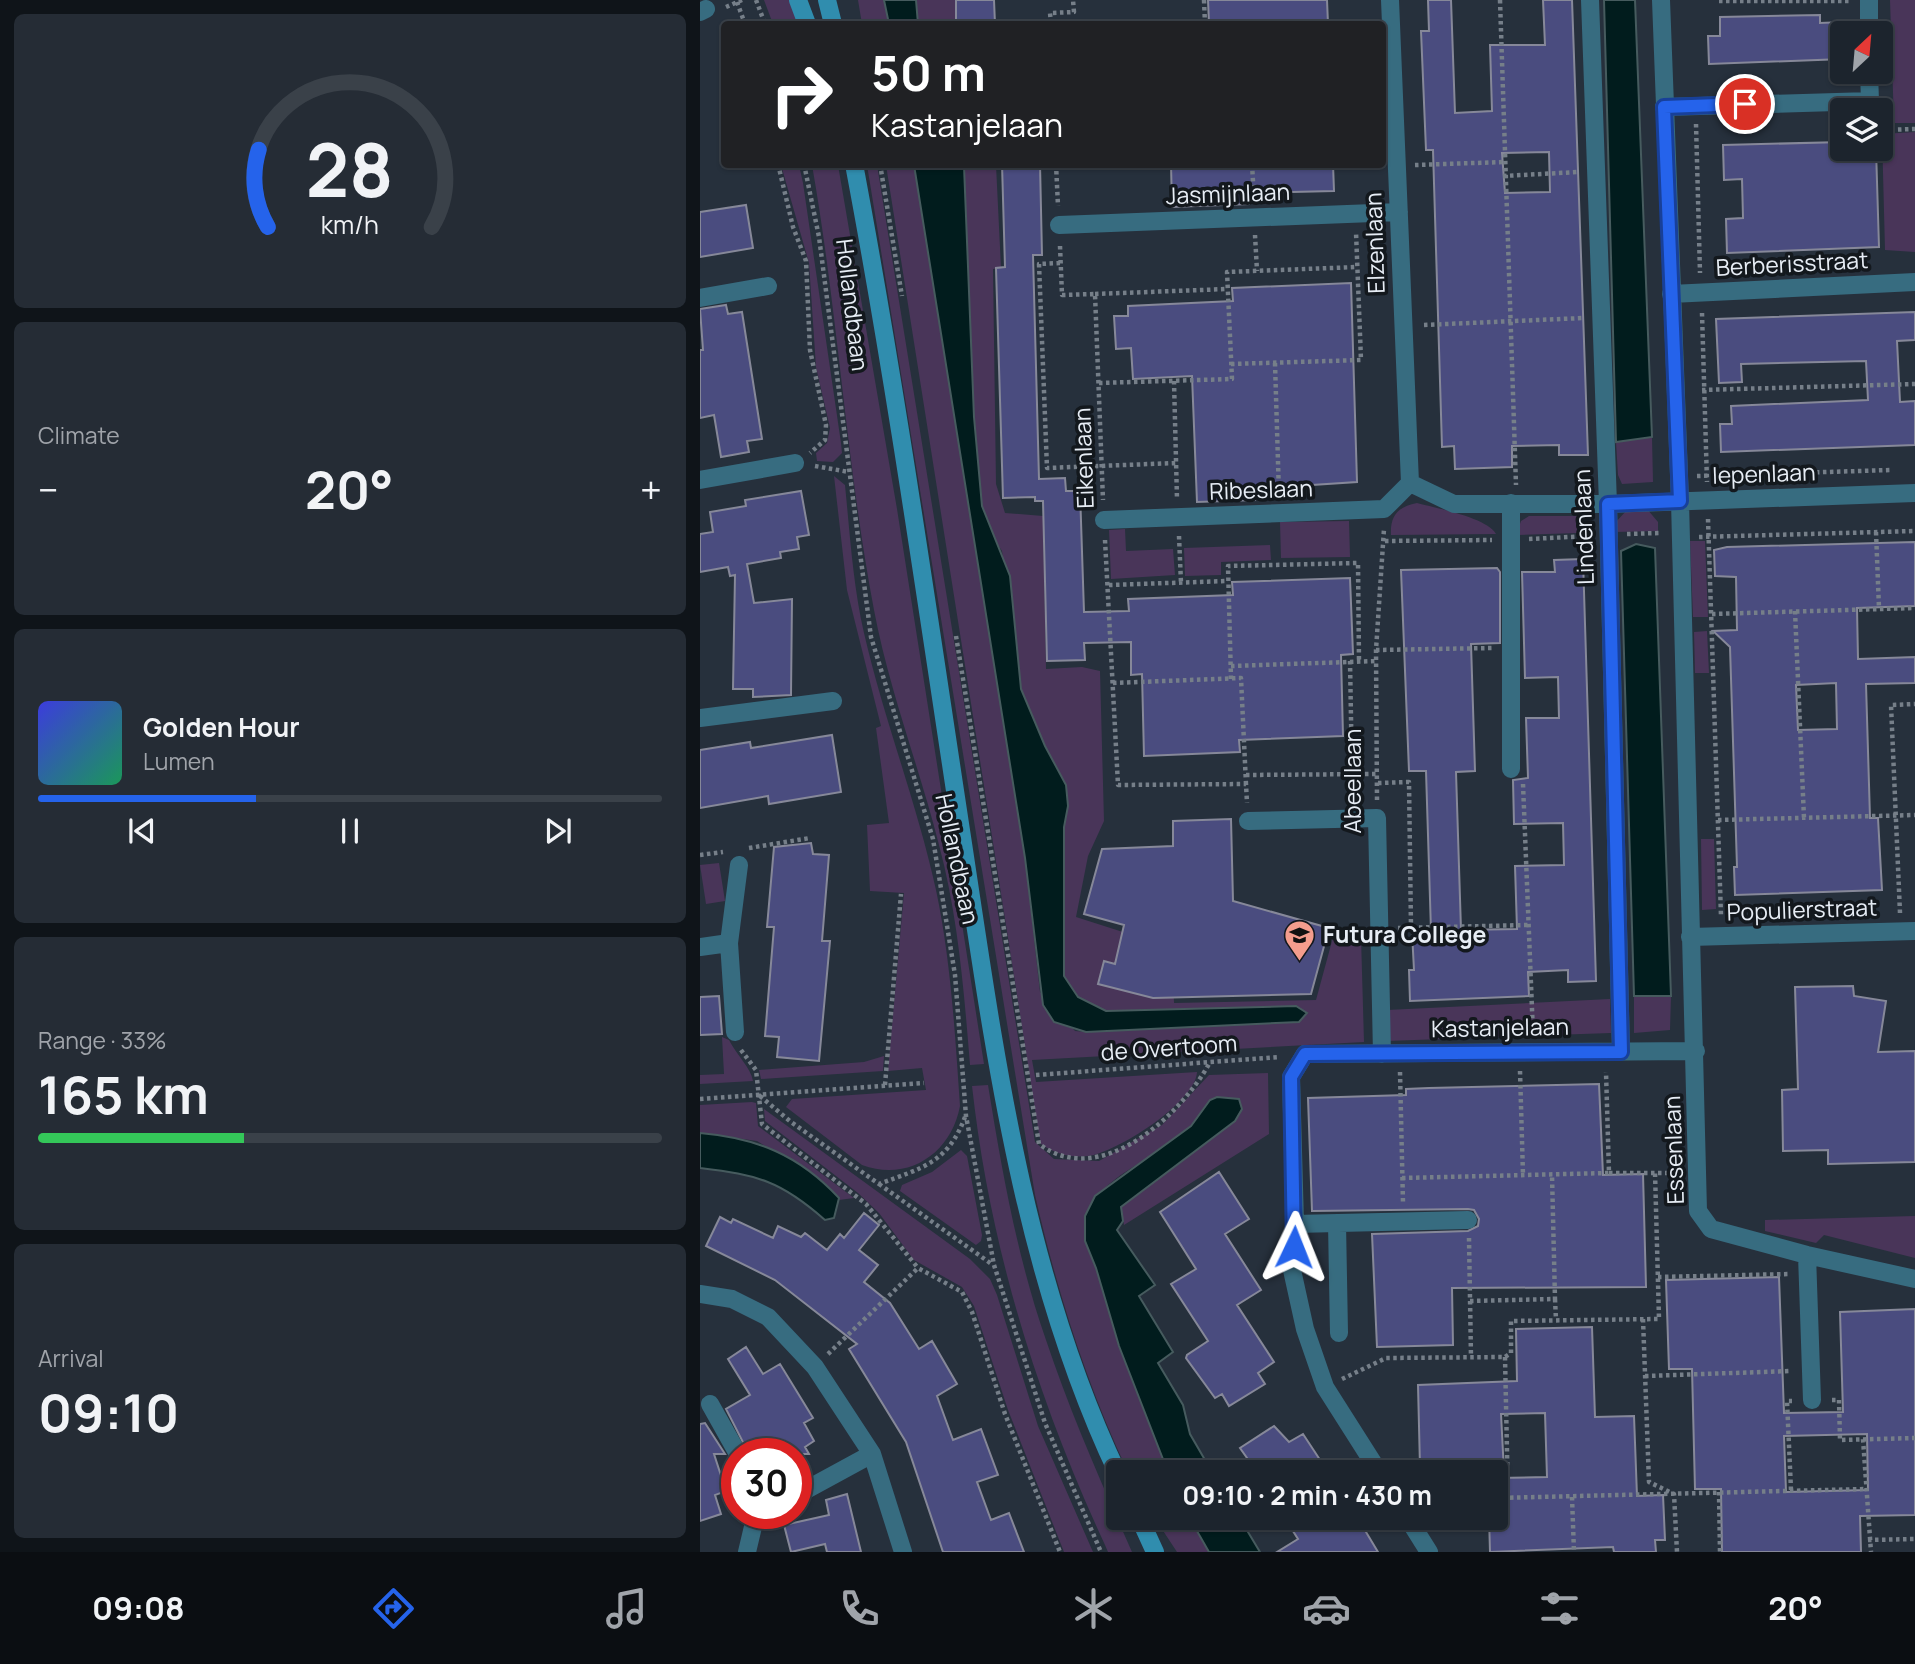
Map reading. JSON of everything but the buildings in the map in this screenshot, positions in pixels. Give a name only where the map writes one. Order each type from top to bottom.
[{"type":"main road","points":[[798,0],[806,21]]},
{"type":"main road","points":[[827,0],[832,21]]},
{"type":"main road","name":"Hollandbaan","points":[[855,168],[911,503],[988,1013],[1022,1199],[1055,1318],[1112,1460]]},
{"type":"main road","points":[[1145,1530],[1155,1552]]},
{"type":"street","name":"Elzenlaan","points":[[1390,0],[1410,483]]},
{"type":"street","name":"Lindenlaan","points":[[1590,0],[1608,504],[1613,1052]]},
{"type":"street","points":[[1661,0],[1680,501],[1690,937],[1696,1051]]},
{"type":"street","points":[[1869,1],[1869,21]]},
{"type":"street","points":[[1664,107],[1830,102]]},
{"type":"street","name":"Jasmijnlaan","points":[[1059,225],[1399,212]]},
{"type":"street","name":"Berberisstraat","points":[[1671,294],[1915,282]]},
{"type":"street","points":[[700,298],[768,286]]},
{"type":"street","points":[[700,480],[795,463]]},
{"type":"street","points":[[1384,509],[1410,483]]},
{"type":"street","name":"Iepenlaan","points":[[1410,483],[1454,504],[1608,504],[1915,493]]},
{"type":"street","points":[[1511,769],[1514,503]]},
{"type":"street","name":"Ribeslaan","points":[[1104,520],[1384,509]]},
{"type":"street","points":[[700,718],[833,701]]},
{"type":"street","points":[[1248,821],[1377,818]]},
{"type":"street","name":"Abeellaan","points":[[1377,818],[1379,929],[1390,1054]]},
{"type":"street","points":[[735,1032],[729,943],[740,857]]},
{"type":"street","name":"Populierstraat","points":[[1690,937],[1908,931]]},
{"type":"street","points":[[700,947],[729,943]]},
{"type":"street","name":"Kastanjelaan","points":[[1305,1054],[1696,1051]]},
{"type":"street","name":"Essenlaan","points":[[1696,1051],[1698,1211],[1712,1229],[1807,1264],[1915,1279]]},
{"type":"street","points":[[1305,1054],[1291,1077],[1295,1224],[1292,1270],[1305,1329],[1325,1387],[1371,1460]]},
{"type":"street","points":[[1295,1224],[1468,1220]]},
{"type":"street","points":[[1337,1223],[1339,1333]]},
{"type":"street","points":[[1807,1264],[1812,1400]]},
{"type":"street","points":[[700,1294],[732,1299],[768,1317],[815,1367],[872,1454],[903,1552]]},
{"type":"street","points":[[710,1404],[729,1438]]},
{"type":"street","points":[[812,1487],[872,1454]]},
{"type":"street","points":[[747,1552],[753,1529]]},
{"type":"street","points":[[1415,1530],[1429,1552]]},
{"type":"path","points":[[756,0],[764,21]]},
{"type":"path","points":[[1051,21],[1050,13],[1074,12],[1073,0]]},
{"type":"path","points":[[1204,0],[1205,21]]},
{"type":"path","points":[[1500,0],[1514,503]]},
{"type":"path","points":[[1719,1],[1869,1]]},
{"type":"path","points":[[737,2],[745,21]]},
{"type":"path","points":[[1893,130],[1915,129]]},
{"type":"path","points":[[1397,166],[1505,162]]},
{"type":"path","points":[[779,168],[793,227],[806,261],[810,350],[827,434],[819,446],[795,463]]},
{"type":"path","name":"Hollandbaan","points":[[805,168],[819,237],[872,636],[933,839],[958,1000],[966,1116],[994,1265],[1045,1423],[1101,1552]]},
{"type":"path","points":[[881,168],[903,303]]},
{"type":"path","points":[[1056,168],[1062,295],[1227,289]]},
{"type":"path","points":[[1503,176],[1596,171]]},
{"type":"path","points":[[1231,364],[1361,360],[1355,214]]},
{"type":"path","points":[[1060,263],[1039,264],[1047,468],[1176,463]]},
{"type":"path","points":[[1099,383],[1232,379],[1227,272],[1357,267]]},
{"type":"path","name":"Eikenlaan","points":[[1095,293],[1118,785],[1246,784]]},
{"type":"path","points":[[1403,325],[1601,316]]},
{"type":"path","points":[[1275,363],[1280,513]]},
{"type":"path","points":[[1174,381],[1181,583]]},
{"type":"path","points":[[1675,390],[1915,384]]},
{"type":"path","points":[[795,463],[849,472]]},
{"type":"path","points":[[1679,476],[1901,470]]},
{"type":"path","name":"Abeellaan","points":[[1377,818],[1376,650],[1385,556],[1384,509]]},
{"type":"path","points":[[1680,538],[1915,531]]},
{"type":"path","points":[[1876,532],[1879,608]]},
{"type":"path","points":[[1231,679],[1228,566],[1358,563],[1359,661]]},
{"type":"path","points":[[1109,585],[1228,581]]},
{"type":"path","points":[[1712,614],[1915,608]]},
{"type":"path","points":[[1795,611],[1804,818]]},
{"type":"path","points":[[955,635],[1039,1144],[1052,1154],[1070,1159],[1100,1158],[1141,1137],[1180,1106],[1209,1064]]},
{"type":"path","points":[[1376,650],[1511,648]]},
{"type":"path","points":[[1350,661],[1352,774]]},
{"type":"path","points":[[1230,666],[1377,661]]},
{"type":"path","points":[[1113,683],[1241,678],[1248,821]]},
{"type":"path","points":[[1908,931],[1897,816],[1891,705],[1915,704]]},
{"type":"path","points":[[1511,769],[1523,774],[1529,925],[1522,1175]]},
{"type":"path","points":[[1246,775],[1377,774]]},
{"type":"path","points":[[1378,783],[1409,782],[1410,928]]},
{"type":"path","points":[[1718,820],[1915,815]]},
{"type":"path","points":[[740,857],[810,838]]},
{"type":"path","points":[[700,855],[727,851]]},
{"type":"path","points":[[884,1085],[901,894]]},
{"type":"path","points":[[1379,929],[1529,925]]},
{"type":"path","points":[[735,1032],[742,1054],[756,1070],[762,1124],[866,1204],[919,1268],[962,1292],[972,1312],[1005,1414],[1060,1552]]},
{"type":"path","points":[[1609,1173],[1613,1052]]},
{"type":"path","name":"de Overtoom","points":[[1037,1075],[1209,1064],[1305,1054]]},
{"type":"path","points":[[1390,1054],[1404,1221]]},
{"type":"path","points":[[700,1099],[924,1083]]},
{"type":"path","points":[[759,1095],[791,1122],[994,1265]]},
{"type":"path","points":[[879,1184],[933,1164],[957,1139],[966,1116]]},
{"type":"path","points":[[1325,1387],[1386,1358],[1505,1357],[1511,1353],[1511,1321],[1659,1319],[1655,1172]]},
{"type":"path","points":[[1402,1178],[1697,1173]]},
{"type":"path","points":[[1552,1174],[1556,1320]]},
{"type":"path","points":[[1468,1220],[1471,1357]]},
{"type":"path","points":[[1658,1277],[1807,1264]]},
{"type":"path","points":[[815,1367],[919,1268]]},
{"type":"path","points":[[1470,1301],[1555,1299]]},
{"type":"path","points":[[1643,1319],[1649,1482],[1674,1494]]},
{"type":"path","points":[[1505,1357],[1507,1460]]},
{"type":"path","points":[[1645,1376],[1811,1371]]},
{"type":"path","points":[[1791,1490],[1787,1401],[1839,1400],[1840,1440],[1915,1438]]},
{"type":"path","points":[[1863,1438],[1868,1540],[1871,1552]]},
{"type":"path","points":[[1508,1498],[1866,1489]]},
{"type":"path","points":[[1719,1492],[1720,1552]]},
{"type":"path","points":[[1674,1494],[1677,1552]]},
{"type":"path","points":[[1572,1497],[1574,1552]]},
{"type":"path","points":[[1868,1540],[1915,1539]]},
{"type":"shaded area","points":[[764,0],[792,0],[799,21],[772,21]]},
{"type":"shaded area","points":[[858,0],[884,0],[888,21],[862,21]]},
{"type":"shaded area","points":[[884,0],[916,0],[918,21],[888,21]]},
{"type":"shaded area","points":[[916,0],[955,0],[955,21],[918,21]]},
{"type":"shaded area","points":[[1604,0],[1635,0],[1652,437],[1616,442]]},
{"type":"shaded area","points":[[1890,0],[1915,0],[1915,123],[1894,123],[1894,21],[1891,21]]},
{"type":"shaded area","points":[[1915,132],[1915,252],[1885,250],[1883,161],[1893,161],[1893,133]]},
{"type":"shaded area","points":[[782,168],[800,168],[803,183],[841,443],[842,453],[833,462],[817,461],[816,453],[827,443],[830,428],[816,367],[809,263]]},
{"type":"shaded area","points":[[812,168],[839,168],[897,509],[984,1064],[970,1065],[959,954],[946,872],[880,640],[874,610],[856,499]]},
{"type":"shaded area","points":[[867,168],[877,168],[1035,1142],[1054,1159],[1099,1161],[1162,1125],[1209,1075],[1268,1073],[1269,1134],[1124,1225],[1121,1207],[1235,1121],[1210,1100],[1194,1123],[1172,1142],[1110,1183],[1095,1199],[1087,1217],[1086,1240],[1119,1346],[1163,1460],[1123,1460],[1086,1371],[1053,1266],[1035,1195]]},
{"type":"shaded area","points":[[886,168],[914,168],[1025,858],[1040,992],[1075,1031],[1086,1032],[1175,1027],[1301,1007],[1106,1011],[1078,997],[1064,976],[1064,827],[1068,806],[1066,786],[1020,689],[1002,551],[990,533],[982,506],[974,417],[963,168],[996,168],[1001,268],[993,269],[996,484],[1005,513],[1043,516],[1046,669],[1082,667],[1100,671],[1104,821],[1088,856],[1076,917],[1126,933],[1173,976],[1174,1003],[1316,1000],[1335,930],[1361,937],[1364,1042],[1032,1060],[1036,1082],[1197,1072],[1193,1084],[1169,1111],[1117,1146],[1101,1153],[1075,1156],[1063,1154],[1041,1144]]},
{"type":"shaded area","points":[[914,168],[964,168],[974,417],[982,506],[1010,576],[1021,689],[1045,746],[1066,785],[1068,806],[1064,827],[1064,976],[1078,997],[1106,1011],[1296,1006],[1307,1013],[1299,1022],[1086,1032],[1054,1022],[1043,1005],[1025,858]]},
{"type":"shaded area","points":[[1652,437],[1653,482],[1622,484],[1618,475],[1616,442]]},
{"type":"shaded area","points":[[834,476],[845,485],[854,578],[864,633],[920,825],[936,890],[949,971],[954,1025],[960,1106],[955,1123],[947,1138],[925,1160],[895,1170],[862,1165],[786,1107],[792,1099],[926,1090],[922,1068],[888,1071],[904,893],[870,891],[867,825],[889,823],[876,728],[881,726],[847,590]]},
{"type":"shaded area","points":[[1417,503],[1472,518],[1491,528],[1496,534],[1391,535],[1396,513]]},
{"type":"shaded area","points":[[1647,509],[1658,522],[1658,531],[1614,532],[1614,524],[1627,510]]},
{"type":"shaded area","points":[[1529,516],[1577,516],[1578,533],[1516,535],[1521,521]]},
{"type":"shaded area","points":[[1349,521],[1350,557],[1281,558],[1280,522]]},
{"type":"shaded area","points":[[1125,529],[1126,551],[1173,549],[1175,575],[1111,579],[1109,530]]},
{"type":"shaded area","points":[[1690,541],[1705,541],[1708,617],[1693,617]]},
{"type":"shaded area","points":[[1636,544],[1655,548],[1671,996],[1634,996],[1621,551]]},
{"type":"shaded area","points":[[1270,545],[1271,560],[1221,562],[1221,575],[1185,576],[1184,548]]},
{"type":"shaded area","points":[[1707,631],[1709,673],[1695,673],[1694,632]]},
{"type":"shaded area","points":[[1701,839],[1714,839],[1716,909],[1702,910]]},
{"type":"shaded area","points":[[719,863],[725,901],[706,904],[700,865]]},
{"type":"shaded area","points":[[1634,996],[1671,996],[1670,1030],[1634,1033]]},
{"type":"shaded area","points":[[1610,999],[1611,1033],[1387,1041],[1387,1010]]},
{"type":"shaded area","points":[[722,1037],[729,1040],[753,1081],[700,1084],[700,1075],[724,1074]]},
{"type":"shaded area","points":[[884,1056],[883,1071],[761,1079],[759,1070],[864,1062]]},
{"type":"shaded area","points":[[988,1085],[1011,1214],[1027,1277],[1055,1367],[1106,1493],[1106,1530],[1122,1530],[1132,1552],[1108,1552],[1080,1490],[1038,1378],[1004,1264],[980,1146],[972,1086]]},
{"type":"shaded area","points":[[1217,1097],[1239,1099],[1242,1109],[1235,1121],[1121,1207],[1123,1221],[1117,1230],[1155,1285],[1139,1296],[1173,1352],[1158,1363],[1183,1405],[1190,1434],[1205,1460],[1163,1460],[1119,1346],[1096,1268],[1085,1241],[1085,1216],[1095,1196],[1191,1126],[1210,1100]]},
{"type":"shaded area","points":[[756,1103],[758,1126],[854,1198],[839,1200],[825,1183],[757,1141],[700,1133],[700,1105]]},
{"type":"shaded area","points":[[764,1109],[970,1259],[990,1279],[1038,1426],[1093,1552],[1064,1552],[1008,1410],[974,1306],[962,1287],[914,1260],[879,1213],[858,1193],[765,1121]]},
{"type":"shaded area","points":[[700,1133],[758,1144],[808,1170],[839,1198],[834,1218],[825,1220],[795,1196],[768,1182],[700,1168]]},
{"type":"shaded area","points":[[961,1150],[967,1156],[982,1235],[981,1241],[976,1245],[900,1191],[902,1185],[932,1172]]},
{"type":"shaded area","points":[[1915,1216],[1915,1258],[1824,1235],[1816,1243],[1765,1231],[1765,1220]]},
{"type":"shaded area","points":[[1163,1530],[1196,1530],[1209,1552],[1177,1552]]},
{"type":"shaded area","points":[[1196,1530],[1247,1530],[1260,1552],[1209,1552]]},
{"type":"place","name":"Futura College","points":[[1300,962]]},
{"type":"route","points":[[1294,1247],[1291,1077],[1305,1054],[1621,1052],[1608,504],[1680,501],[1664,107],[1745,104]]}]
